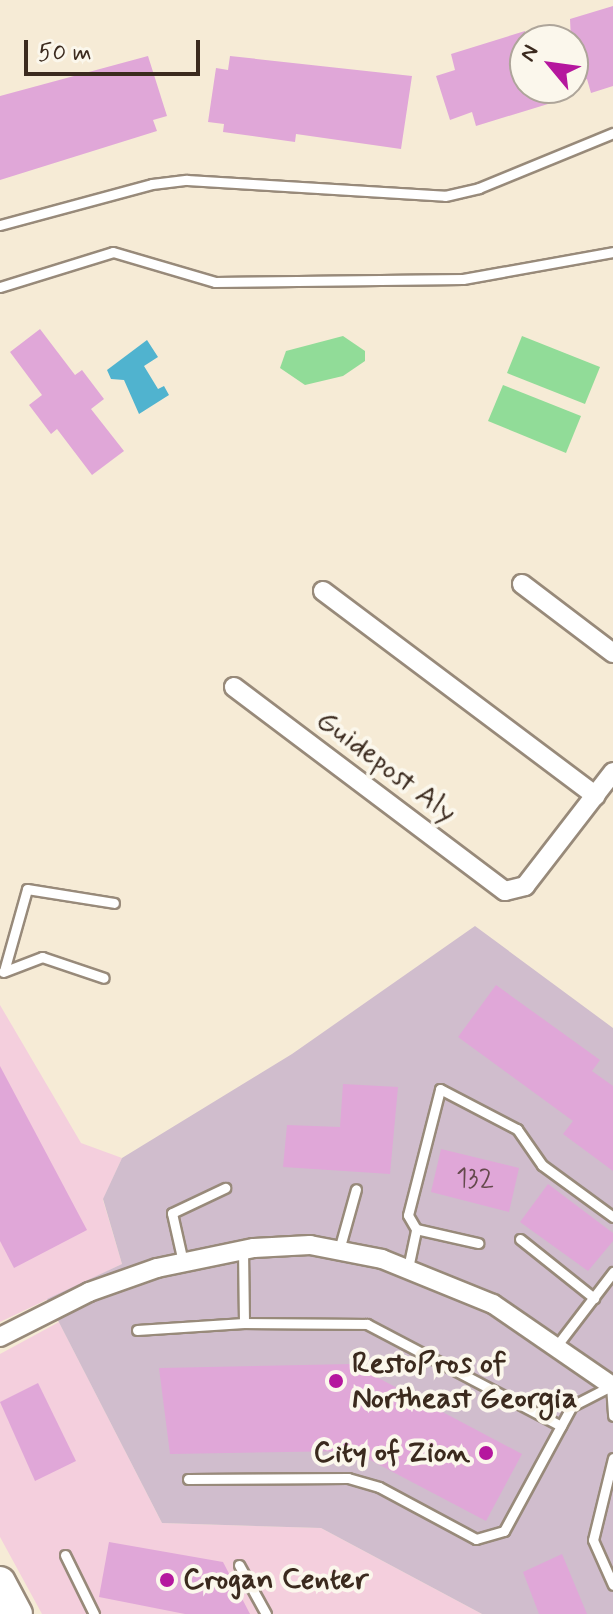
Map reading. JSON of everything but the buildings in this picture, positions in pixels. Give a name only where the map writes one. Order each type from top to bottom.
[{"type":"main road","points":[[0,1582],[17,1614]]},
{"type":"street","points":[[522,584],[613,653]]},
{"type":"street","points":[[323,591],[596,796],[613,772]]},
{"type":"street","name":"Guidepost Aly","points":[[234,687],[505,891],[525,886],[596,796]]},
{"type":"street","points":[[0,1337],[89,1292],[183,1262],[243,1250],[310,1245],[408,1268],[493,1304],[558,1344],[612,1385]]},
{"type":"lane","points":[[0,225],[152,184],[187,180],[445,196],[479,188],[613,133]]},
{"type":"lane","points":[[0,287],[113,252],[215,282],[463,279],[613,252]]},
{"type":"lane","points":[[2,972],[27,889],[114,903]]},
{"type":"lane","points":[[2,972],[42,957],[104,978]]},
{"type":"lane","points":[[408,1268],[416,1229],[408,1215],[440,1089],[517,1129],[542,1165],[613,1217]]},
{"type":"lane","points":[[183,1262],[172,1213],[225,1188]]},
{"type":"lane","points":[[339,1250],[356,1189]]},
{"type":"lane","points":[[416,1229],[478,1243]]},
{"type":"lane","points":[[520,1239],[594,1298]]},
{"type":"lane","points":[[243,1250],[244,1323]]},
{"type":"lane","points":[[558,1344],[613,1272]]},
{"type":"lane","points":[[137,1330],[244,1323],[367,1324],[561,1426]]},
{"type":"lane","points":[[188,1479],[348,1478],[379,1487],[476,1539],[504,1531],[572,1406],[612,1385],[613,1416]]},
{"type":"lane","points":[[613,1458],[593,1540],[613,1585]]},
{"type":"lane","points":[[65,1555],[94,1614]]},
{"type":"lane","points":[[239,1565],[266,1614]]},
{"type":"shaded area","points":[[475,926],[613,1028],[613,1614],[482,1614],[321,1528],[162,1523],[47,1299],[122,1264],[103,1199],[122,1158],[292,1054]]},
{"type":"shaded area","points":[[0,1005],[81,1143],[122,1158],[103,1200],[122,1264],[0,1322]]},
{"type":"shaded area","points":[[59,1322],[162,1523],[321,1528],[482,1614],[42,1614],[0,1537],[0,1354]]},
{"type":"green space","points":[[343,336],[365,351],[365,361],[343,376],[305,385],[280,368],[286,351]]},
{"type":"green space","points":[[522,336],[600,367],[585,404],[507,373]]},
{"type":"green space","points":[[503,385],[581,416],[566,453],[488,421]]},
{"type":"water","points":[[147,340],[158,357],[144,366],[158,389],[164,386],[169,395],[139,414],[124,380],[111,379],[107,370]]},
{"type":"place","name":"RestoPros of Northeast Georgia","points":[[336,1381]]},
{"type":"place","name":"City of Zion","points":[[486,1453]]},
{"type":"place","name":"Crogan Center","points":[[167,1580]]}]
